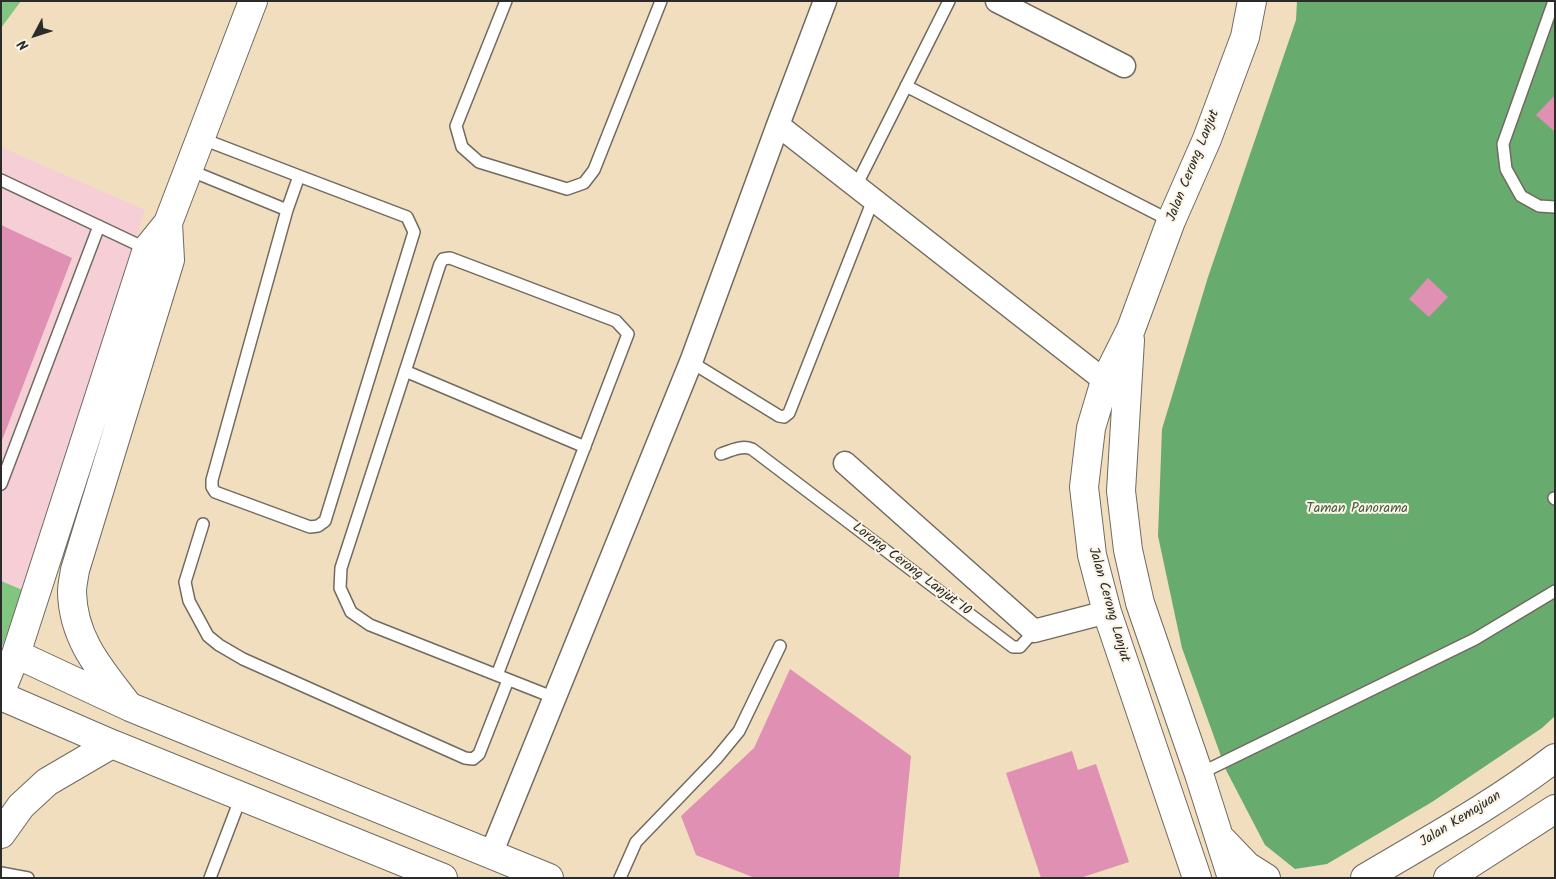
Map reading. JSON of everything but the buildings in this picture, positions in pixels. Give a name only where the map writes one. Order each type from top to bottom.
[{"type":"street","points":[[1,691],[16,654],[147,249],[168,223],[254,1]]},
{"type":"street","points":[[490,854],[691,362],[825,1]]},
{"type":"street","points":[[997,1],[1124,66]]},
{"type":"street","name":"Jalan Cerong Lanjut","points":[[1197,878],[1107,612],[1092,555],[1084,487],[1091,428],[1105,381],[1131,328],[1172,221],[1207,139],[1245,37],[1252,1]]},
{"type":"street","points":[[778,125],[1105,381]]},
{"type":"street","points":[[130,708],[95,662],[82,639],[75,618],[72,591],[75,570],[170,260],[168,223]]},
{"type":"street","name":"Jalan Cerong Lanjut","points":[[1131,328],[1121,491],[1128,550],[1140,603],[1199,774],[1232,878]]},
{"type":"street","points":[[845,463],[1034,631]]},
{"type":"street","name":"Lorong Cerong Lanjut 10","points":[[1034,631],[1107,612]]},
{"type":"street","points":[[16,654],[130,708],[549,878]]},
{"type":"street","points":[[1,696],[112,744],[443,878]]},
{"type":"street","points":[[1,834],[21,806],[47,782],[112,744]]},
{"type":"street","name":"Jalan Kemajuan","points":[[1365,878],[1456,824],[1533,775],[1555,758]]},
{"type":"street","points":[[1448,878],[1555,809]]},
{"type":"street","points":[[1219,838],[1247,866],[1266,878]]},
{"type":"lane","points":[[506,1],[456,126],[462,147],[479,162],[567,189],[584,183],[594,170],[661,1]]},
{"type":"lane","points":[[856,186],[949,1]]},
{"type":"lane","points":[[1554,1],[1503,144],[1506,169],[1520,196],[1539,206],[1555,207]]},
{"type":"lane","points":[[906,86],[1172,221]]},
{"type":"lane","points":[[200,138],[407,217],[414,232],[325,521],[318,526],[310,527],[215,492],[212,487],[286,210],[299,176]]},
{"type":"lane","points":[[188,170],[286,210]]},
{"type":"lane","points":[[1,180],[147,249]]},
{"type":"lane","points":[[691,362],[779,416],[784,417],[789,414],[874,200]]},
{"type":"lane","points":[[1,484],[99,226]]},
{"type":"lane","points":[[497,675],[628,334],[616,320],[450,258],[443,259],[440,264],[341,568],[340,588],[352,612],[370,625],[555,698]]},
{"type":"lane","points":[[405,371],[585,447]]},
{"type":"lane","name":"Lorong Cerong Lanjut 10","points":[[721,454],[737,448],[746,447],[752,449],[1013,647],[1020,647],[1034,631]]},
{"type":"lane","points":[[203,524],[185,582],[189,601],[208,636],[242,659],[465,758],[473,759],[479,754],[508,680]]},
{"type":"lane","points":[[1199,774],[1475,638],[1555,591]]},
{"type":"lane","points":[[620,878],[636,842],[716,759],[739,731],[780,646]]},
{"type":"lane","points":[[210,878],[241,797]]},
{"type":"lane","points":[[1,873],[28,878]]},
{"type":"shaded area","points":[[1,147],[145,210],[25,591],[1,581]]},
{"type":"green space","points":[[1,1],[21,1],[1,28]]},
{"type":"green space","name":"Taman Panorama","points":[[1297,1],[1555,1],[1555,716],[1542,728],[1432,802],[1327,864],[1295,869],[1265,845],[1226,770],[1182,648],[1158,536],[1162,429],[1208,277],[1296,20]]},
{"type":"green space","points":[[1,581],[25,591],[1,649]]}]
